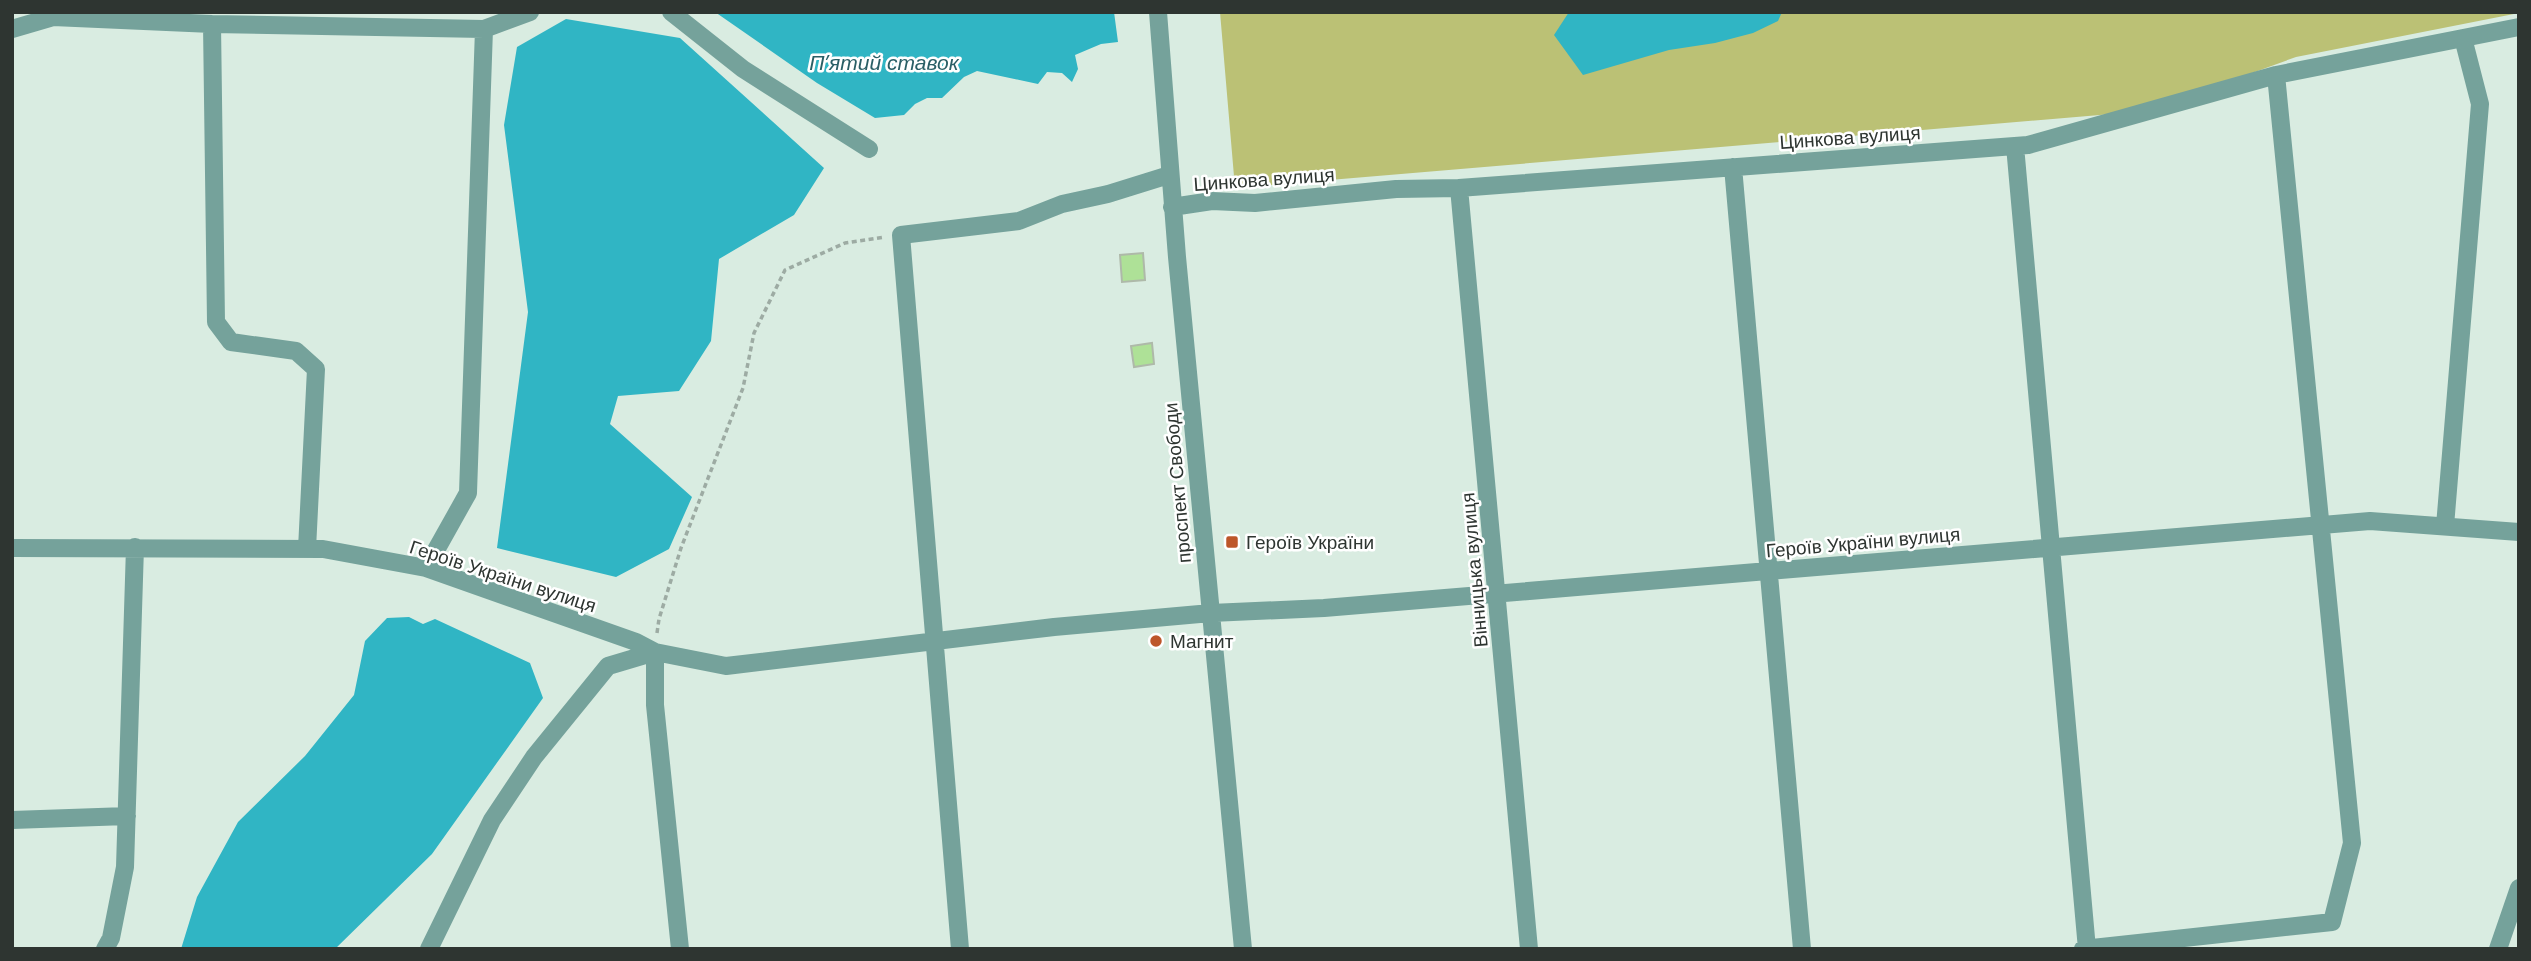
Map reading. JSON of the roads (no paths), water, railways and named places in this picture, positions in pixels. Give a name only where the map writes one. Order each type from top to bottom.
[{"type":"street","points":[[12,29],[53,17],[212,24],[484,29],[530,12]]},
{"type":"street","points":[[671,12],[743,69],[869,149]]},
{"type":"street","name":"проспект Свободи","points":[[1158,12],[1169,175],[1243,949]]},
{"type":"street","points":[[212,24],[216,322],[231,342],[296,351],[316,369],[307,549]]},
{"type":"street","name":"Цинкова вулиця","points":[[1172,207],[1212,201],[1255,203],[1396,189],[1459,188],[2028,145],[2276,75],[2519,27]]},
{"type":"street","points":[[426,569],[468,494],[484,29]]},
{"type":"street","points":[[2445,526],[2480,104],[2463,38]]},
{"type":"street","points":[[2015,146],[2086,949],[2332,922],[2352,843],[2276,75]]},
{"type":"street","points":[[1733,167],[1802,949]]},
{"type":"street","name":"Цинкова вулиця","points":[[934,643],[901,235],[1019,220],[1062,204],[1108,194],[1169,175]]},
{"type":"street","name":"Вінницька вулиця","points":[[1459,188],[1529,949]]},
{"type":"street","name":"Героїв України вулиця","points":[[12,548],[323,549],[426,569],[636,642],[655,652],[726,666],[1054,628],[1211,613],[1324,608],[2370,521],[2519,532]]},
{"type":"street","points":[[105,949],[111,938],[125,867],[135,547]]},
{"type":"street","points":[[934,643],[960,949]]},
{"type":"street","points":[[429,949],[492,820],[534,757],[608,666],[655,652],[654,705],[680,949]]},
{"type":"street","points":[[12,820],[127,816]]},
{"type":"street","points":[[2498,949],[2519,888]]},
{"type":"water","name":"П’ятий ставок","points":[[715,12],[1114,12],[1118,42],[1101,44],[1075,55],[1078,69],[1072,82],[1062,73],[1047,72],[1038,84],[977,71],[964,77],[942,98],[927,98],[915,104],[904,115],[875,118],[817,83]]},
{"type":"water","points":[[1569,12],[1782,12],[1778,21],[1753,33],[1715,43],[1669,50],[1583,75],[1554,35]]},
{"type":"water","points":[[566,19],[680,38],[824,168],[794,215],[719,259],[711,341],[679,391],[618,396],[610,424],[692,497],[669,549],[616,577],[497,548],[528,312],[504,125],[517,47]]},
{"type":"water","points":[[409,617],[423,624],[435,619],[530,663],[543,698],[432,854],[335,949],[181,949],[197,897],[238,822],[305,756],[354,695],[365,641],[387,618]]},
{"type":"place","name":"Героїв України","points":[[1232,542]]},
{"type":"place","name":"Магнит","points":[[1156,641]]}]
